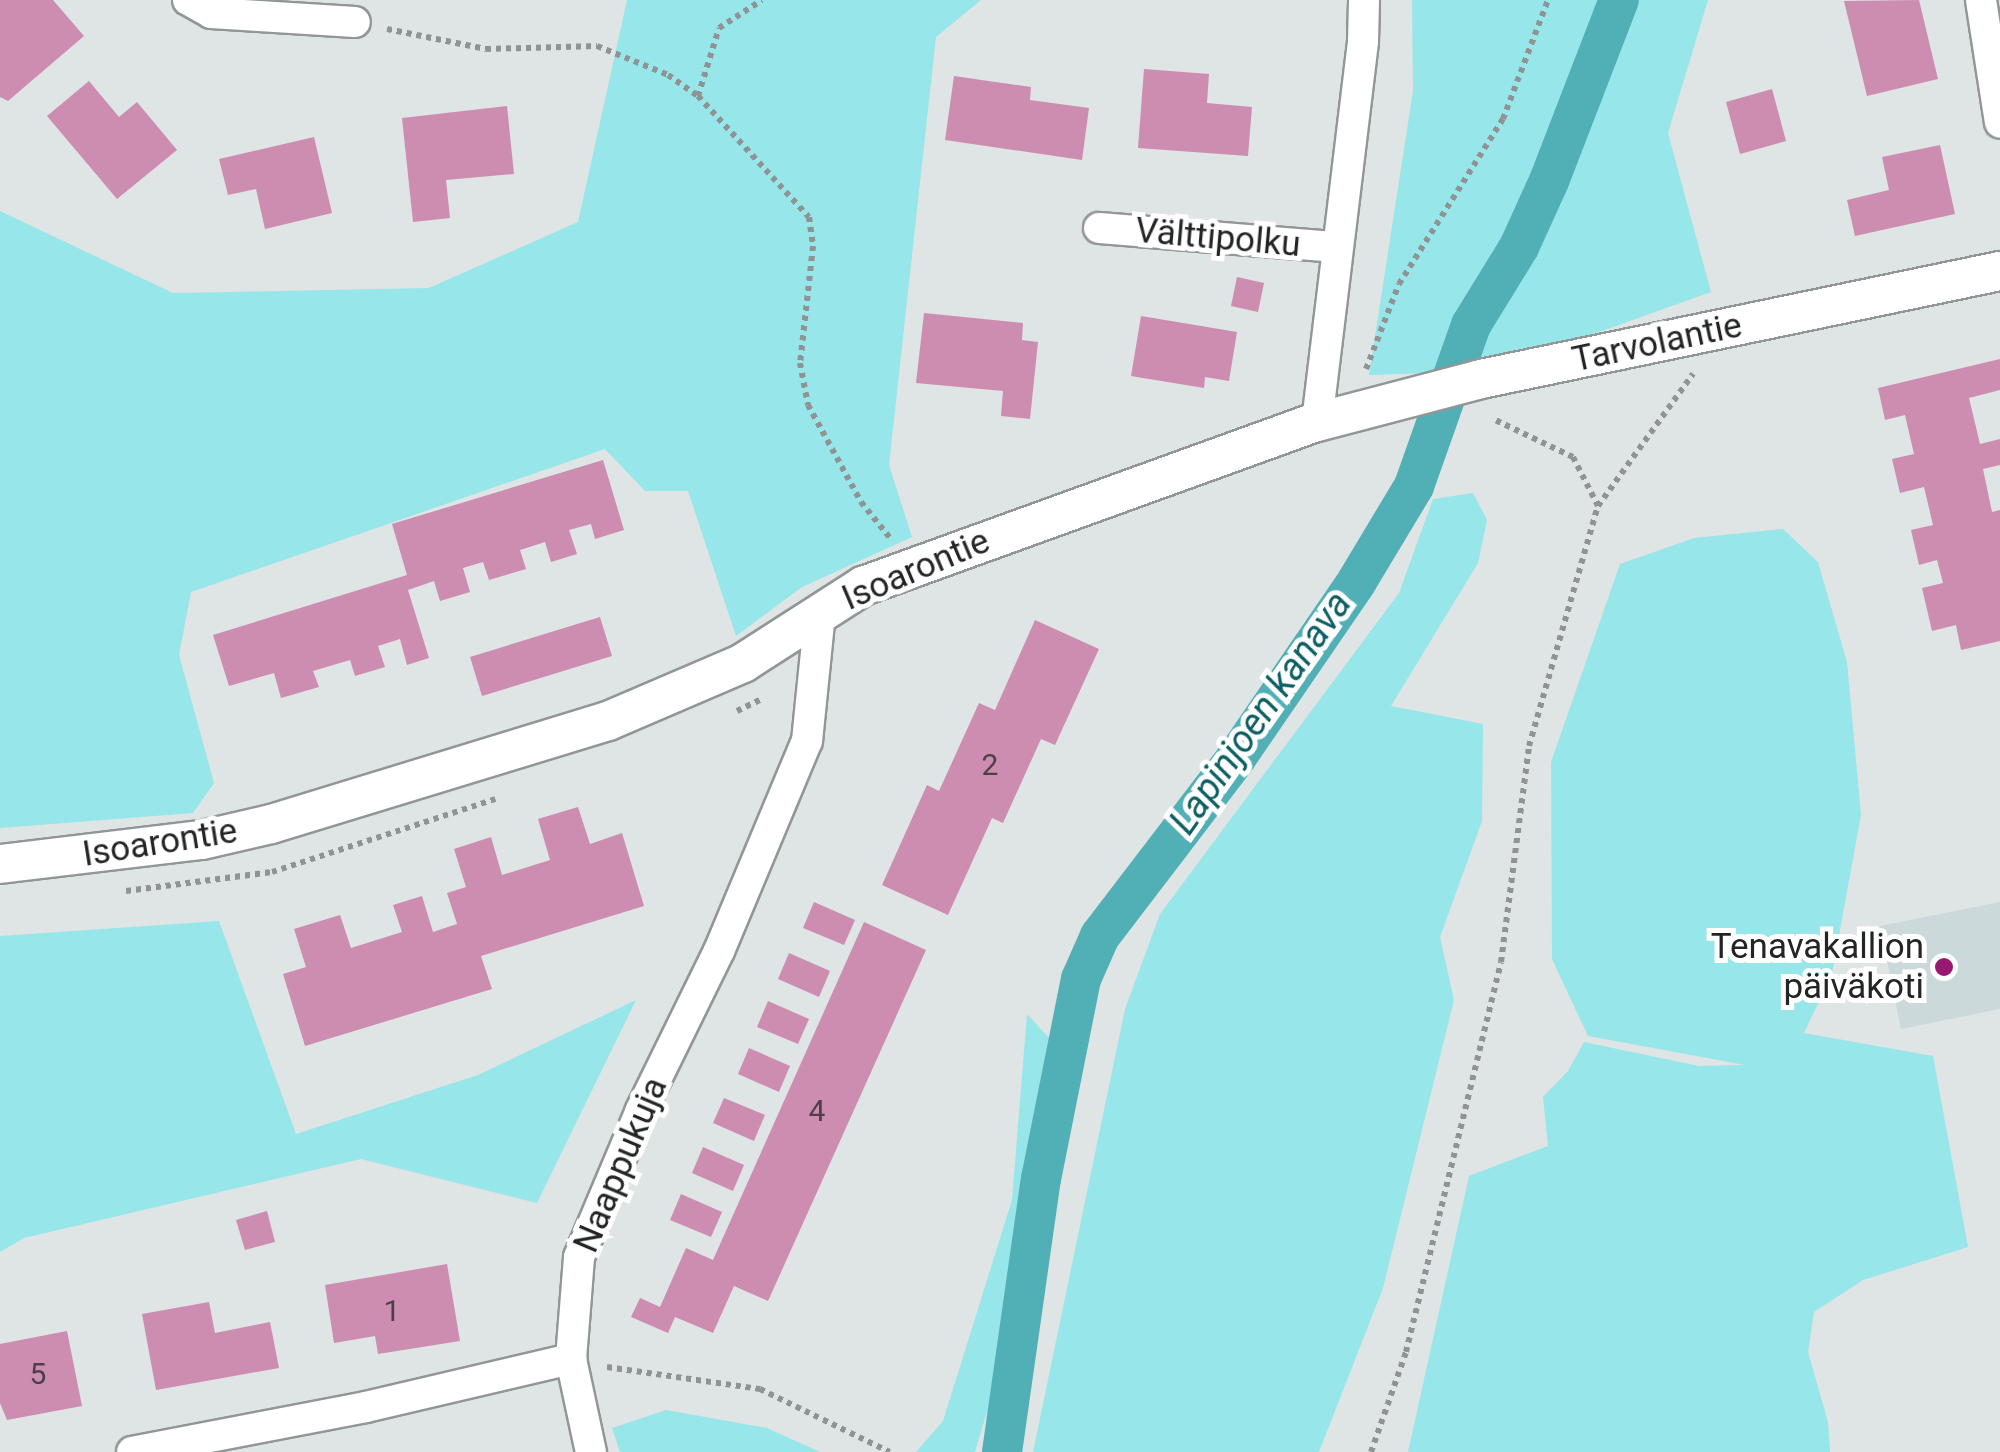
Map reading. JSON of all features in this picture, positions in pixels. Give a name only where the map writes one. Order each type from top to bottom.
[{"type":"street","points":[[188,0],[211,13],[355,22]]},
{"type":"street","points":[[1317,422],[1364,0]]},
{"type":"street","points":[[1981,0],[2000,123]]},
{"type":"street","name":"Välttipolku","points":[[1099,228],[1337,247]]},
{"type":"street","name":"Tarvolantie","points":[[1317,422],[1413,394],[2000,271]]},
{"type":"street","name":"Isoarontie","points":[[0,864],[202,840],[432,778],[686,691],[743,663],[862,586],[1317,422]]},
{"type":"street","name":"Naappukuja","points":[[591,1452],[571,1358],[579,1257],[642,1110],[719,951],[807,741],[820,613]]},
{"type":"street","points":[[132,1452],[366,1407],[571,1358]]},
{"type":"path","points":[[698,96],[720,28],[762,0]]},
{"type":"path","points":[[1364,373],[1399,284],[1503,119],[1548,0]]},
{"type":"path","points":[[355,22],[486,49],[596,46],[668,76],[698,96],[808,217],[813,246],[800,362],[808,404],[862,502],[912,569]]},
{"type":"path","points":[[1371,1452],[1406,1352],[1501,962],[1529,746],[1598,506],[1693,374]]},
{"type":"path","points":[[1494,419],[1573,457],[1598,506]]},
{"type":"path","points":[[571,1358],[637,1373],[760,1389],[890,1452]]},
{"type":"shaded area","points":[[627,0],[981,0],[936,37],[889,465],[912,537],[802,587],[736,636],[688,491],[645,491],[605,449],[191,592],[179,655],[214,783],[193,813],[0,828],[0,211],[173,293],[429,288],[578,222]]},
{"type":"shaded area","points":[[1412,0],[1708,0],[1668,133],[1711,292],[1490,371],[1369,375],[1413,91]]},
{"type":"shaded area","points":[[1473,493],[1487,520],[1478,563],[1391,706],[1483,724],[1482,821],[1440,937],[1454,1000],[1383,1288],[1319,1452],[1033,1452],[1125,1009],[1160,914],[1399,593],[1433,499]]},
{"type":"shaded area","points":[[1783,529],[1818,562],[1847,662],[1861,815],[1832,974],[1804,1033],[1933,1056],[1968,1247],[1863,1280],[1814,1312],[1808,1352],[1828,1422],[1830,1452],[1408,1452],[1469,1176],[1548,1146],[1543,1097],[1568,1071],[1584,1042],[1699,1066],[1745,1065],[1588,1036],[1552,959],[1551,762],[1620,564],[1694,538]]},
{"type":"shaded area","name":"Tenavakallion päiväkoti","points":[[2000,902],[2000,1009],[1901,1029],[1880,926]]},
{"type":"shaded area","points":[[219,921],[296,1134],[478,1075],[636,1000],[537,1203],[361,1159],[24,1238],[0,1252],[0,936]]},
{"type":"shaded area","points":[[1027,1014],[1050,1039],[991,1398],[975,1452],[916,1452],[943,1421],[1012,1200]]},
{"type":"shaded area","points":[[666,1410],[767,1428],[820,1452],[620,1452],[612,1428]]},
{"type":"building","points":[[0,0],[53,0],[84,36],[8,101],[0,97]]},
{"type":"building","points":[[1919,0],[1938,79],[1867,96],[1844,1]]},
{"type":"building","points":[[1144,69],[1209,74],[1207,103],[1252,107],[1248,156],[1138,148]]},
{"type":"building","points":[[954,76],[1031,87],[1030,100],[1089,108],[1082,160],[945,140]]},
{"type":"building","points":[[89,81],[119,117],[137,102],[177,150],[117,199],[47,116]]},
{"type":"building","points":[[1772,89],[1786,141],[1740,154],[1726,102]]},
{"type":"building","points":[[507,106],[514,174],[446,180],[450,218],[413,222],[402,118]]},
{"type":"building","points":[[314,137],[332,213],[265,229],[256,189],[228,195],[219,159]]},
{"type":"building","points":[[1940,145],[1955,214],[1855,236],[1847,200],[1889,190],[1882,157]]},
{"type":"building","points":[[1237,277],[1264,283],[1258,312],[1231,306]]},
{"type":"building","points":[[924,313],[1023,323],[1022,340],[1038,342],[1030,419],[1001,416],[1003,391],[916,383]]},
{"type":"building","points":[[1141,316],[1237,332],[1229,381],[1205,377],[1204,388],[1131,376]]},
{"type":"building","points":[[2000,359],[2000,390],[1969,398],[1980,444],[2000,439],[2000,465],[1983,469],[1992,512],[2000,510],[2000,641],[1961,650],[1956,625],[1932,631],[1922,588],[1943,583],[1937,560],[1919,565],[1911,530],[1933,525],[1924,487],[1900,493],[1892,459],[1914,454],[1905,415],[1885,420],[1878,388]]},
{"type":"building","points":[[603,460],[624,530],[595,539],[591,524],[569,530],[577,554],[551,562],[545,542],[520,550],[526,569],[489,580],[483,562],[463,568],[470,592],[440,601],[434,581],[408,590],[429,658],[407,665],[400,639],[378,646],[385,667],[355,676],[350,660],[313,671],[319,687],[281,698],[274,673],[229,686],[213,635],[407,575],[392,524]]},
{"type":"building","points":[[600,617],[612,656],[482,696],[470,657]]},
{"type":"building","points":[[1035,620],[1099,649],[1055,745],[1041,739],[1003,823],[992,818],[948,915],[882,885],[927,785],[939,791],[979,703],[995,710]]},
{"type":"building","points":[[578,807],[590,844],[622,833],[644,906],[481,956],[492,989],[305,1046],[283,974],[306,967],[294,929],[340,915],[351,948],[402,932],[393,905],[422,896],[433,932],[457,924],[447,893],[466,887],[454,849],[491,837],[502,875],[550,860],[538,819]]},
{"type":"building","points":[[814,902],[855,920],[844,945],[803,928]]},
{"type":"building","points":[[864,922],[926,950],[768,1301],[734,1286],[713,1333],[675,1317],[668,1333],[631,1317],[640,1298],[660,1307],[686,1248],[713,1260]]},
{"type":"building","points":[[789,953],[830,971],[819,997],[778,979]]},
{"type":"building","points":[[768,1001],[809,1019],[798,1044],[757,1027]]},
{"type":"building","points":[[749,1048],[790,1066],[779,1092],[738,1074]]},
{"type":"building","points":[[724,1098],[765,1115],[754,1141],[713,1123]]},
{"type":"building","points":[[703,1147],[744,1165],[733,1191],[692,1173]]},
{"type":"building","points":[[681,1194],[722,1212],[711,1237],[670,1220]]},
{"type":"building","points":[[267,1211],[275,1242],[245,1250],[236,1220]]},
{"type":"building","points":[[447,1264],[460,1341],[378,1354],[375,1336],[334,1343],[325,1285]]},
{"type":"building","points":[[209,1302],[215,1333],[270,1322],[279,1368],[156,1390],[142,1314]]},
{"type":"building","points":[[67,1331],[82,1406],[7,1420],[0,1403],[0,1344]]},
{"type":"waterway","name":"Lapinjoen kanava","points":[[1002,1452],[1041,1179],[1081,979],[1100,936],[1236,758],[1357,581],[1414,486],[1471,325],[1519,247],[1549,181],[1619,0]]},
{"type":"place","name":"Tenavakallion päiväkoti","points":[[1944,967]]}]
